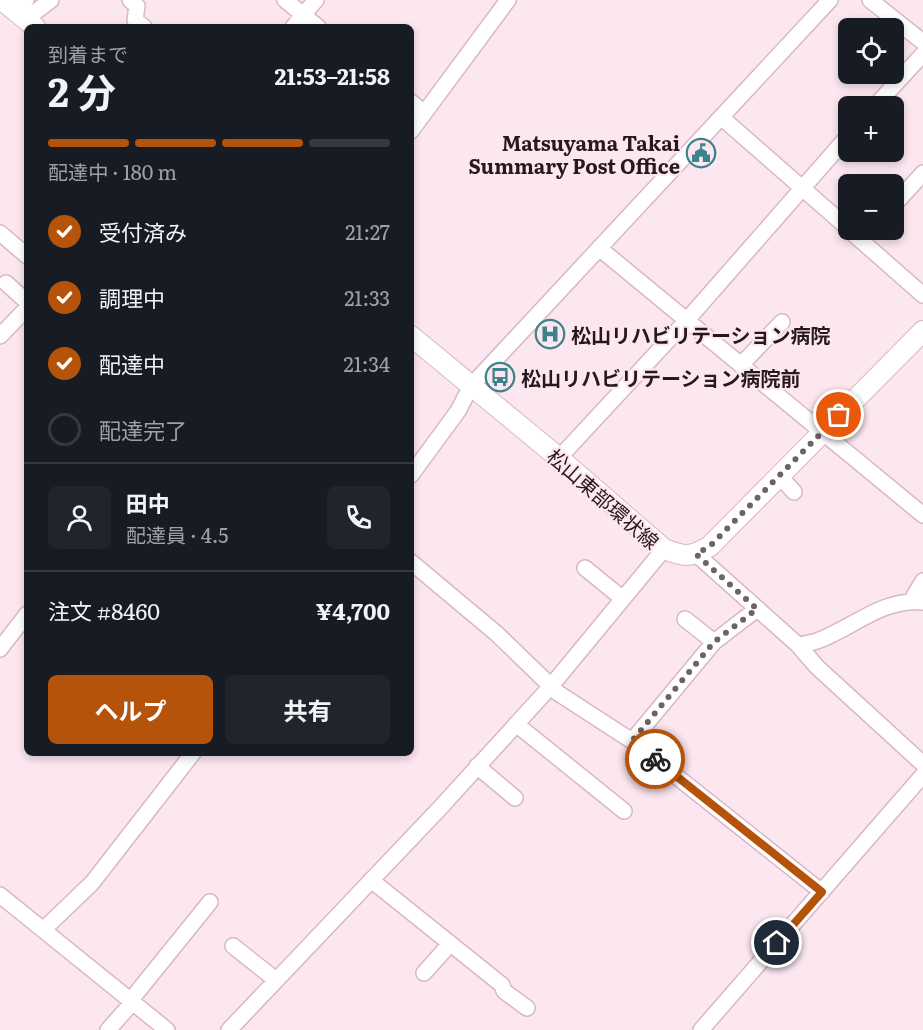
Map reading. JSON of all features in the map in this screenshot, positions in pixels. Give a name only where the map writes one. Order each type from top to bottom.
[{"type":"main road","points":[[696,554],[710,546],[923,331]]},
{"type":"main road","name":"松山東部環状線","points":[[414,338],[559,458],[664,549],[683,556],[696,554]]},
{"type":"street","points":[[21,11],[51,0]]},
{"type":"street","points":[[130,0],[136,6],[135,20],[140,24]]},
{"type":"street","points":[[285,0],[314,24]]},
{"type":"street","points":[[296,24],[316,0]]},
{"type":"street","points":[[414,127],[508,0]]},
{"type":"street","points":[[414,471],[458,411],[471,386],[830,0]]},
{"type":"street","points":[[870,0],[923,42]]},
{"type":"street","points":[[885,96],[922,58]]},
{"type":"street","points":[[414,105],[424,113]]},
{"type":"street","points":[[721,117],[838,219]]},
{"type":"street","points":[[559,458],[687,320],[838,147]]},
{"type":"street","points":[[904,194],[923,174]]},
{"type":"street","points":[[0,233],[24,253]]},
{"type":"street","points":[[871,240],[923,295]]},
{"type":"street","points":[[599,248],[923,515]]},
{"type":"street","points":[[6,283],[24,299]]},
{"type":"street","points":[[0,336],[24,311]]},
{"type":"street","points":[[741,365],[782,322]]},
{"type":"street","points":[[779,475],[794,492]]},
{"type":"street","points":[[229,1030],[551,686],[664,549]]},
{"type":"street","points":[[696,554],[798,645],[817,667],[923,764]]},
{"type":"street","points":[[414,564],[497,634],[558,693],[632,741],[822,892]]},
{"type":"street","points":[[585,568],[623,599]]},
{"type":"street","points":[[798,645],[816,642],[879,609],[919,602],[914,596],[923,581]]},
{"type":"street","points":[[632,741],[714,642],[757,609]]},
{"type":"street","points":[[0,649],[24,618]]},
{"type":"street","points":[[685,619],[714,642]]},
{"type":"street","points":[[516,724],[624,811]]},
{"type":"street","points":[[43,930],[92,883],[191,756]]},
{"type":"street","points":[[477,766],[515,798]]},
{"type":"street","points":[[701,1030],[923,775]]},
{"type":"street","points":[[371,880],[502,985],[504,991],[527,1008]]},
{"type":"street","points":[[0,895],[167,1030]]},
{"type":"street","points":[[108,1030],[210,902]]},
{"type":"street","points":[[424,973],[450,944]]},
{"type":"street","points":[[233,946],[276,980]]},
{"type":"way so far","points":[[655,759],[632,741],[714,642],[757,609],[696,554],[710,546],[839,415]]},
{"type":"place","name":"Matsuyama Takai Summary Post Office","points":[[701,153]]},
{"type":"place","name":"松山リハビリテーション病院","points":[[550,334]]},
{"type":"place","name":"松山リハビリテーション病院前","points":[[500,377]]},
{"type":"route","points":[[655,759],[822,892],[777,943]]}]
